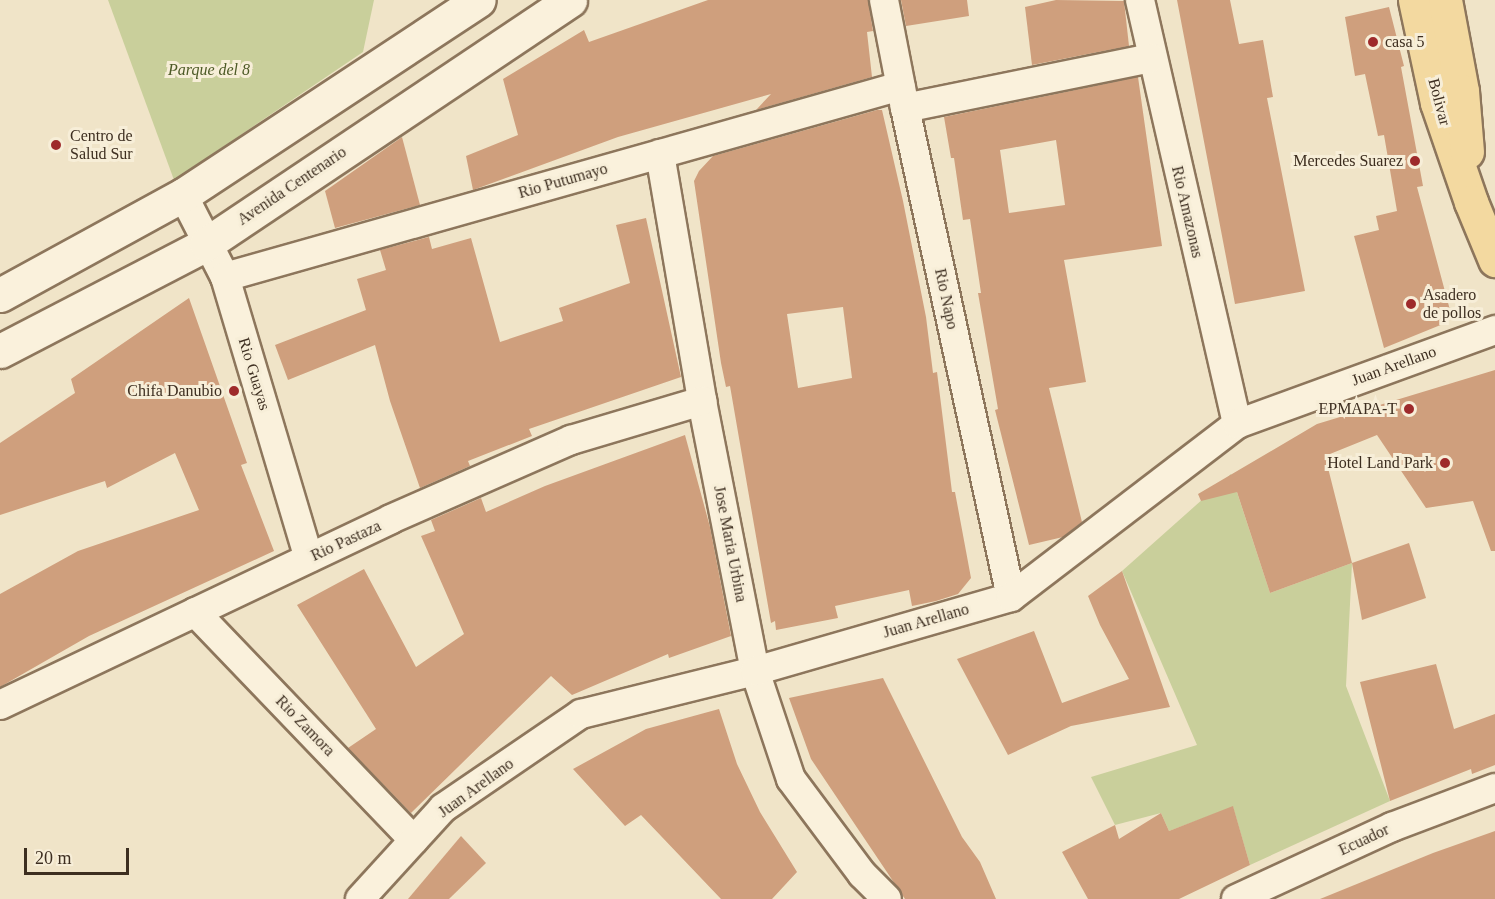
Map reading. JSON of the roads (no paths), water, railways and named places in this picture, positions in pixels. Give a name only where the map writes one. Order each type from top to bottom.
[{"type":"main road","name":"Bolivar","points":[[1415,0],[1437,103],[1471,202],[1495,260]]},
{"type":"main road","name":"Bolivar","points":[[1445,0],[1462,92],[1471,202]]},
{"type":"street","points":[[0,295],[183,195],[479,0]]},
{"type":"street","name":"Avenida Centenario","points":[[0,351],[206,244],[570,0]]},
{"type":"street","name":"Rio Napo","points":[[884,0],[1011,597]]},
{"type":"street","name":"Rio Amazonas","points":[[1140,0],[1151,58],[1237,424]]},
{"type":"street","name":"Rio Putumayo","points":[[225,277],[660,154],[903,97],[1151,58]]},
{"type":"street","name":"Jose Maria Urbina","points":[[660,154],[702,401],[755,671],[791,779],[862,874],[887,899]]},
{"type":"street","name":"Rio Guayas","points":[[183,195],[206,244],[225,277],[309,558]]},
{"type":"street","name":"Juan Arellano","points":[[360,899],[443,808],[581,714],[755,671],[1011,597],[1237,424],[1495,330]]},
{"type":"street","name":"Rio Pastaza","points":[[0,705],[309,558],[571,440],[702,401]]},
{"type":"street","name":"Rio Zamora","points":[[195,612],[414,840]]},
{"type":"street","name":"Ecuador","points":[[1236,899],[1392,827],[1495,788]]},
{"type":"place","name":"casa 5","points":[[1373,42]]},
{"type":"place","name":"Centro de Salud Sur","points":[[56,145]]},
{"type":"place","name":"Mercedes Suarez","points":[[1415,161]]},
{"type":"place","name":"Asadero de pollos","points":[[1411,304]]},
{"type":"place","name":"Chifa Danubio","points":[[234,391]]},
{"type":"place","name":"EPMAPA-T","points":[[1409,409]]},
{"type":"place","name":"Hotel Land Park","points":[[1445,463]]},
{"type":"park label","name":"Parque del 8","points":[[209,70]]}]
